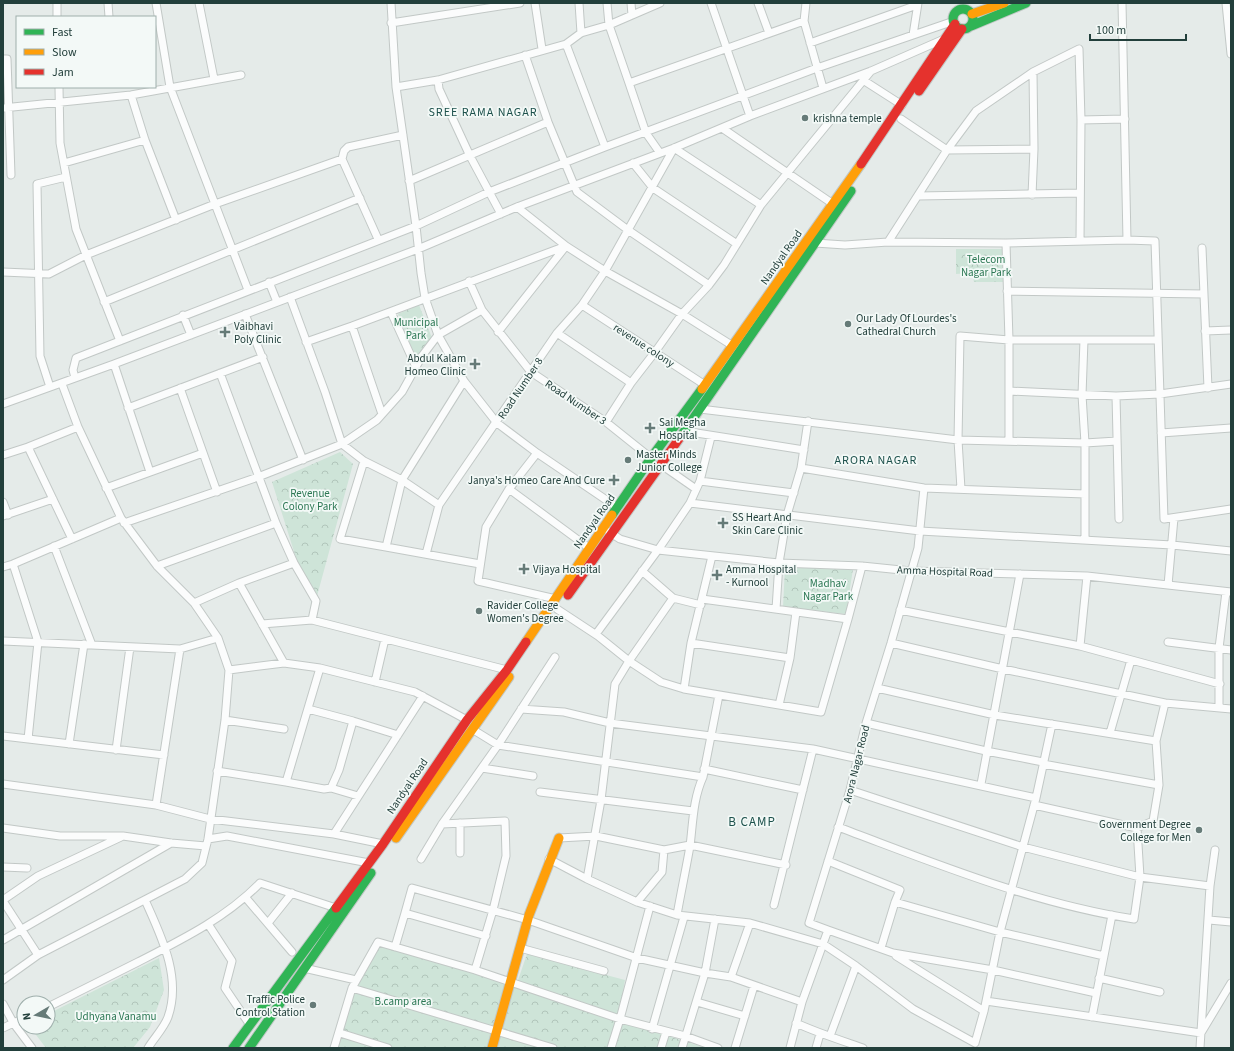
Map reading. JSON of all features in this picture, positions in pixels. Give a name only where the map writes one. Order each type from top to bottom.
[{"type":"main road","points":[[960,25],[957,12],[1004,3]]},
{"type":"main road","points":[[960,25],[1026,3]]},
{"type":"main road","points":[[960,25],[974,20],[969,9]]},
{"type":"main road","name":"Nandyal Road","points":[[249,1048],[557,609],[607,530],[618,508],[651,458],[705,385],[833,204],[902,105],[944,39],[960,25]]},
{"type":"main road","name":"Nandyal Road","points":[[233,1048],[382,844],[466,720],[507,670],[556,600],[589,548],[607,530],[684,432],[901,119],[960,25]]},
{"type":"main road","points":[[492,1048],[528,920],[549,859],[559,838]]},
{"type":"street","points":[[57,3],[57,16]]},
{"type":"street","points":[[108,3],[109,16]]},
{"type":"street","points":[[156,3],[158,43],[170,87],[248,290]]},
{"type":"street","points":[[199,3],[214,79]]},
{"type":"street","points":[[391,3],[396,87],[410,181],[418,249],[425,298],[438,335],[464,381],[497,423],[536,453],[618,508]]},
{"type":"street","points":[[391,23],[520,3]]},
{"type":"street","points":[[535,3],[542,49]]},
{"type":"street","points":[[579,3],[581,33]]},
{"type":"street","points":[[607,3],[609,25],[646,133],[660,153]]},
{"type":"street","points":[[631,3],[632,15]]},
{"type":"street","points":[[396,87],[438,80],[542,49],[566,44],[581,33],[609,25],[660,3]]},
{"type":"street","points":[[711,3],[750,116]]},
{"type":"street","points":[[758,3],[769,33]]},
{"type":"street","points":[[806,3],[804,21],[822,88]]},
{"type":"street","points":[[1122,3],[1127,240]]},
{"type":"street","points":[[1226,3],[1231,54]]},
{"type":"street","points":[[912,35],[918,4]]},
{"type":"street","points":[[810,43],[918,4]]},
{"type":"street","points":[[629,83],[804,21]]},
{"type":"street","points":[[75,378],[73,370],[76,358],[378,239],[416,226],[489,192],[817,68],[912,35],[960,25]]},
{"type":"street","points":[[3,404],[62,384],[418,249],[517,206],[633,164],[750,116],[871,71],[944,39]]},
{"type":"street","points":[[566,44],[605,147]]},
{"type":"street","points":[[888,242],[947,150],[976,111],[1033,72],[1079,48],[1081,120],[1080,241]]},
{"type":"street","points":[[525,55],[548,122],[577,192],[628,230],[710,285]]},
{"type":"street","points":[[3,59],[7,58],[5,108],[11,175]]},
{"type":"street","points":[[606,422],[631,383],[682,314],[710,285],[762,205],[786,173],[871,71]]},
{"type":"street","points":[[1032,195],[1034,149],[1033,72]]},
{"type":"street","points":[[5,108],[131,95],[241,75]]},
{"type":"street","points":[[438,80],[440,90],[470,156],[501,214]]},
{"type":"street","points":[[863,80],[902,105]]},
{"type":"street","points":[[59,88],[60,143],[76,229],[120,341]]},
{"type":"street","points":[[131,95],[144,140],[176,220]]},
{"type":"street","points":[[901,119],[947,150],[1034,149]]},
{"type":"street","points":[[1081,120],[1124,119]]},
{"type":"street","points":[[410,181],[548,122]]},
{"type":"street","points":[[722,128],[833,204]]},
{"type":"street","points":[[378,239],[342,159],[344,151],[348,147],[403,135]]},
{"type":"street","points":[[64,163],[144,140]]},
{"type":"street","points":[[674,148],[762,205]]},
{"type":"street","name":"Road Number 8","points":[[426,554],[439,505],[497,423],[557,333],[582,305],[605,271],[653,188],[674,148]]},
{"type":"street","points":[[3,272],[49,274],[86,255],[216,204],[342,159]]},
{"type":"street","points":[[633,164],[653,188],[737,244]]},
{"type":"street","points":[[50,388],[40,356],[37,184],[66,177]]},
{"type":"street","points":[[918,196],[1080,193]]},
{"type":"street","points":[[104,302],[360,198]]},
{"type":"street","points":[[517,206],[566,246],[605,271],[682,314],[732,346]]},
{"type":"street","points":[[815,244],[845,246],[888,242],[1006,243],[1127,240],[1155,241],[1164,520],[1231,509]]},
{"type":"street","points":[[1006,243],[1009,340],[1008,441]]},
{"type":"street","points":[[306,342],[391,312],[469,281],[566,246]]},
{"type":"street","points":[[498,332],[566,246]]},
{"type":"street","points":[[1202,248],[1208,388]]},
{"type":"street","name":"Road Number 3","points":[[469,281],[482,310],[531,372],[606,422],[651,458]]},
{"type":"street","points":[[269,282],[277,302]]},
{"type":"street","points":[[1007,291],[1204,294]]},
{"type":"street","points":[[290,297],[325,392],[342,444],[364,461],[402,480],[439,505]]},
{"type":"street","name":"revenue colony","points":[[582,305],[705,385]]},
{"type":"street","points":[[3,567],[72,538],[217,492],[342,444],[377,420],[402,392],[422,356],[438,335],[482,310]]},
{"type":"street","points":[[391,312],[416,367]]},
{"type":"street","points":[[245,314],[303,460]]},
{"type":"street","points":[[183,315],[191,335]]},
{"type":"street","points":[[352,326],[382,414]]},
{"type":"street","points":[[1205,331],[1231,330]]},
{"type":"street","points":[[557,333],[631,383]]},
{"type":"street","points":[[961,489],[958,440],[960,336],[1009,340],[1158,340]]},
{"type":"street","points":[[1084,340],[1082,395],[1085,443],[1086,540]]},
{"type":"street","points":[[128,408],[263,358]]},
{"type":"street","points":[[114,364],[150,472]]},
{"type":"street","points":[[220,373],[276,523],[294,563],[316,601],[312,620]]},
{"type":"street","points":[[386,548],[402,480],[464,381]]},
{"type":"street","points":[[3,980],[38,955],[185,878],[202,862],[207,843],[218,771],[229,670],[218,638],[194,603],[156,566],[122,521],[78,427],[62,384]]},
{"type":"street","points":[[1009,391],[1116,396],[1160,394],[1231,384]]},
{"type":"street","points":[[180,388],[217,492]]},
{"type":"street","points":[[1116,396],[1119,519]]},
{"type":"street","points":[[700,409],[958,440],[1085,443],[1117,441]]},
{"type":"street","points":[[776,609],[779,562],[787,515],[801,468],[808,421]]},
{"type":"street","points":[[3,456],[78,427]]},
{"type":"street","points":[[1161,433],[1231,428]]},
{"type":"street","points":[[684,432],[804,450]]},
{"type":"street","points":[[596,634],[658,550],[690,503],[700,481],[711,437]]},
{"type":"street","points":[[28,447],[72,538]]},
{"type":"street","points":[[106,488],[203,453]]},
{"type":"street","points":[[536,453],[509,489],[486,528],[478,581],[556,600]]},
{"type":"street","points":[[364,461],[340,539],[480,564]]},
{"type":"street","points":[[660,464],[696,489]]},
{"type":"street","points":[[801,468],[924,488],[1085,494]]},
{"type":"street","points":[[700,481],[794,493]]},
{"type":"street","name":"Arora Nagar Road","points":[[828,930],[809,923],[850,790],[866,722],[891,643],[911,571],[920,531],[924,488]]},
{"type":"street","points":[[509,489],[589,548]]},
{"type":"street","points":[[3,502],[6,516],[53,499]]},
{"type":"street","points":[[690,503],[920,531],[1172,545],[1231,551]]},
{"type":"street","points":[[1168,585],[1174,518]]},
{"type":"street","points":[[156,566],[276,523]]},
{"type":"street","points":[[607,530],[620,539],[658,550]]},
{"type":"street","points":[[54,546],[92,645]]},
{"type":"street","name":"Amma Hospital Road","points":[[658,550],[779,562],[862,566],[911,571],[1087,576],[1228,592]]},
{"type":"street","points":[[684,689],[691,643],[712,556]]},
{"type":"street","points":[[194,603],[239,583],[294,563]]},
{"type":"street","points":[[12,564],[38,642],[28,739]]},
{"type":"street","points":[[557,609],[596,634],[629,661],[661,682],[684,689],[821,712],[862,566]]},
{"type":"street","points":[[642,571],[673,598],[776,609],[848,619]]},
{"type":"street","points":[[981,784],[986,751],[995,716],[1020,574]]},
{"type":"street","points":[[1080,646],[1087,576]]},
{"type":"street","points":[[239,583],[284,663]]},
{"type":"street","points":[[1219,707],[1219,648],[1228,592]]},
{"type":"street","points":[[587,879],[596,836],[615,684],[629,661],[673,598]]},
{"type":"street","points":[[900,610],[1080,646],[1220,684]]},
{"type":"street","points":[[779,705],[790,658],[796,612]]},
{"type":"street","points":[[262,624],[312,620],[507,670]]},
{"type":"street","points":[[3,640],[180,649],[218,638]]},
{"type":"street","points":[[375,682],[385,639]]},
{"type":"street","points":[[1168,642],[1231,650]]},
{"type":"street","points":[[691,643],[790,658]]},
{"type":"street","points":[[891,643],[1003,669],[1166,703],[1231,709]]},
{"type":"street","points":[[68,744],[84,644]]},
{"type":"street","points":[[116,750],[130,646]]},
{"type":"street","points":[[156,805],[180,649]]},
{"type":"street","points":[[422,859],[442,824],[498,745],[555,657]]},
{"type":"street","points":[[1110,733],[1120,693],[1131,660]]},
{"type":"street","points":[[229,670],[284,663],[320,668],[415,692],[466,720]]},
{"type":"street","points":[[286,782],[320,668]]},
{"type":"street","points":[[877,688],[995,716],[1156,741]]},
{"type":"street","points":[[677,915],[690,845],[697,789],[704,773],[719,695]]},
{"type":"street","points":[[334,834],[423,696]]},
{"type":"street","points":[[521,709],[564,712],[610,723],[711,737],[813,748],[981,784],[1035,801],[1137,828],[1153,821],[1159,785],[1156,741],[1166,703]]},
{"type":"street","points":[[308,708],[398,735]]},
{"type":"street","points":[[224,720],[284,729]]},
{"type":"street","points":[[331,788],[353,721]]},
{"type":"street","points":[[866,722],[986,751],[1159,785]]},
{"type":"street","points":[[549,859],[587,879],[637,902],[677,915],[684,917],[750,923],[823,944],[856,966],[913,1009],[975,1043],[984,1011],[1000,932],[1035,801],[1052,724]]},
{"type":"street","points":[[472,729],[498,745],[605,762],[704,773],[803,790]]},
{"type":"street","points":[[3,736],[164,755]]},
{"type":"street","points":[[774,905],[786,864],[813,748]]},
{"type":"street","points":[[482,768],[532,776]]},
{"type":"street","points":[[218,771],[324,789],[331,788],[358,796]]},
{"type":"street","points":[[3,784],[156,805],[210,819],[334,834],[382,844]]},
{"type":"street","points":[[850,790],[1023,847],[1140,877],[1210,886]]},
{"type":"street","points":[[540,792],[693,812]]},
{"type":"street","points":[[442,824],[505,820],[506,856],[486,936],[475,970]]},
{"type":"street","points":[[460,823],[460,853]]},
{"type":"street","points":[[838,827],[1011,891],[1112,915],[1134,918],[1140,877],[1137,828]]},
{"type":"street","points":[[3,828],[60,836],[123,836],[171,843],[207,843],[227,836],[369,862]]},
{"type":"street","points":[[38,955],[3,900],[38,876],[123,836]]},
{"type":"street","points":[[559,838],[596,836],[664,850],[690,845],[786,864]]},
{"type":"street","points":[[3,940],[171,843]]},
{"type":"street","points":[[637,902],[662,872],[664,850]]},
{"type":"street","points":[[1200,1048],[1210,886],[1215,850]]},
{"type":"street","points":[[828,861],[900,890],[881,948]]},
{"type":"street","points":[[3,867],[27,868]]},
{"type":"street","points":[[56,1002],[166,948],[208,924],[246,898],[260,883],[336,908]]},
{"type":"street","points":[[395,947],[412,888],[528,920],[637,958],[705,973],[731,976],[754,986],[802,1002]]},
{"type":"street","points":[[268,923],[292,893]]},
{"type":"street","points":[[246,898],[292,952]]},
{"type":"street","points":[[145,900],[166,948],[173,984],[172,1002],[167,1018],[148,1048]]},
{"type":"street","points":[[895,902],[1000,932],[1104,956]]},
{"type":"street","points":[[611,1048],[637,958],[650,906]]},
{"type":"street","points":[[405,913],[486,936]]},
{"type":"street","points":[[1092,1017],[1112,915]]},
{"type":"street","points":[[652,1029],[684,917]]},
{"type":"street","points":[[682,1048],[705,973],[715,919]]},
{"type":"street","points":[[1208,920],[1231,922]]},
{"type":"street","points":[[731,976],[750,923]]},
{"type":"street","points":[[208,924],[232,960],[225,988],[250,1025]]},
{"type":"street","points":[[790,1048],[802,1002],[828,930],[893,953],[984,1011]]},
{"type":"street","points":[[334,1048],[340,1033],[352,988],[378,942],[475,970],[620,1019],[652,1029],[685,1036],[718,1048]]},
{"type":"street","points":[[520,948],[604,971]]},
{"type":"street","points":[[893,953],[992,970],[1096,993]]},
{"type":"street","points":[[830,1036],[856,966]]},
{"type":"street","points":[[304,968],[356,980]]},
{"type":"street","points":[[1099,978],[1160,992]]},
{"type":"street","points":[[1201,1033],[1231,983]]},
{"type":"street","points":[[735,1048],[754,986]]},
{"type":"street","points":[[352,988],[553,1048]]},
{"type":"street","points":[[986,1001],[1201,1033]]},
{"type":"street","points":[[697,1002],[745,1016]]},
{"type":"street","points":[[3,1004],[14,1024],[32,1048]]},
{"type":"street","points":[[796,1023],[820,1034],[863,1048]]},
{"type":"street","points":[[3,1028],[14,1024]]},
{"type":"street","points":[[661,1048],[666,1032]]},
{"type":"street","points":[[340,1033],[388,1048]]},
{"type":"street","points":[[816,1048],[820,1034]]},
{"type":"green space","name":"Telecom Nagar Park","points":[[956,249],[1002,249],[1003,282],[974,282],[972,273],[956,274]]},
{"type":"green space","name":"Municipal Park","points":[[419,305],[432,338],[416,359],[398,314]]},
{"type":"green space","name":"Revenue Colony Park","points":[[340,452],[353,464],[317,596],[297,561],[272,482]]},
{"type":"green space","name":"Madhav Nagar Park","points":[[785,567],[853,569],[846,614],[783,607]]},
{"type":"green space","name":"B.camp area","points":[[379,945],[516,986],[527,954],[625,980],[618,1020],[706,1048],[338,1048],[355,987]]},
{"type":"green space","name":"Udhyana Vanamu","points":[[159,958],[164,990],[150,1027],[133,1048],[46,1048],[36,1035],[56,1035],[56,1010]]},
{"type":"traffic: fast","points":[[971,26],[1026,3]]},
{"type":"traffic: fast","points":[[963,9],[970,12],[973,19],[970,26],[963,29],[956,26],[953,19],[956,12],[963,9]]},
{"type":"traffic: fast","points":[[681,436],[851,191]]},
{"type":"traffic: fast","points":[[612,515],[651,458],[702,389]]},
{"type":"traffic: fast","points":[[249,1048],[371,873]]},
{"type":"traffic: fast","points":[[233,1048],[336,908]]},
{"type":"traffic: slow","points":[[972,14],[1004,3]]},
{"type":"traffic: slow","points":[[702,389],[861,164]]},
{"type":"traffic: slow","points":[[526,642],[612,515]]},
{"type":"traffic: slow","points":[[396,838],[509,677]]},
{"type":"traffic: slow","points":[[492,1048],[529,915],[559,838]]},
{"type":"traffic: jam","points":[[861,164],[955,24]]},
{"type":"traffic: jam","points":[[919,91],[962,29]]},
{"type":"traffic: jam","points":[[568,595],[681,436]]},
{"type":"traffic: jam","points":[[336,908],[383,844],[467,720],[507,670],[526,642]]},
{"type":"place","name":"krishna temple","points":[[805,118]]},
{"type":"place","name":"Our Lady Of Lourdes's Cathedral Church","points":[[848,324]]},
{"type":"place","name":"Vaibhavi Poly Clinic","points":[[225,332]]},
{"type":"place","name":"Abdul Kalam Homeo Clinic","points":[[475,364]]},
{"type":"place","name":"Sai Megha Hospital","points":[[650,428]]},
{"type":"place","name":"Master Minds Junior College","points":[[628,460]]},
{"type":"place","name":"Janya's Homeo Care And Cure","points":[[614,480]]},
{"type":"place","name":"SS Heart And Skin Care Clinic","points":[[723,523]]},
{"type":"place","name":"Vijaya Hospital","points":[[524,569]]},
{"type":"place","name":"Amma Hospital - Kurnool","points":[[717,575]]},
{"type":"place","name":"Ravider College Women's Degree","points":[[479,611]]},
{"type":"place","name":"Government Degree College for Men","points":[[1199,830]]},
{"type":"place","name":"Traffic Police Control Station","points":[[313,1005]]},
{"type":"district","name":"SREE RAMA NAGAR","points":[[483,112]]},
{"type":"district","name":"ARORA NAGAR","points":[[876,460]]},
{"type":"district","name":"B CAMP","points":[[752,821]]}]
